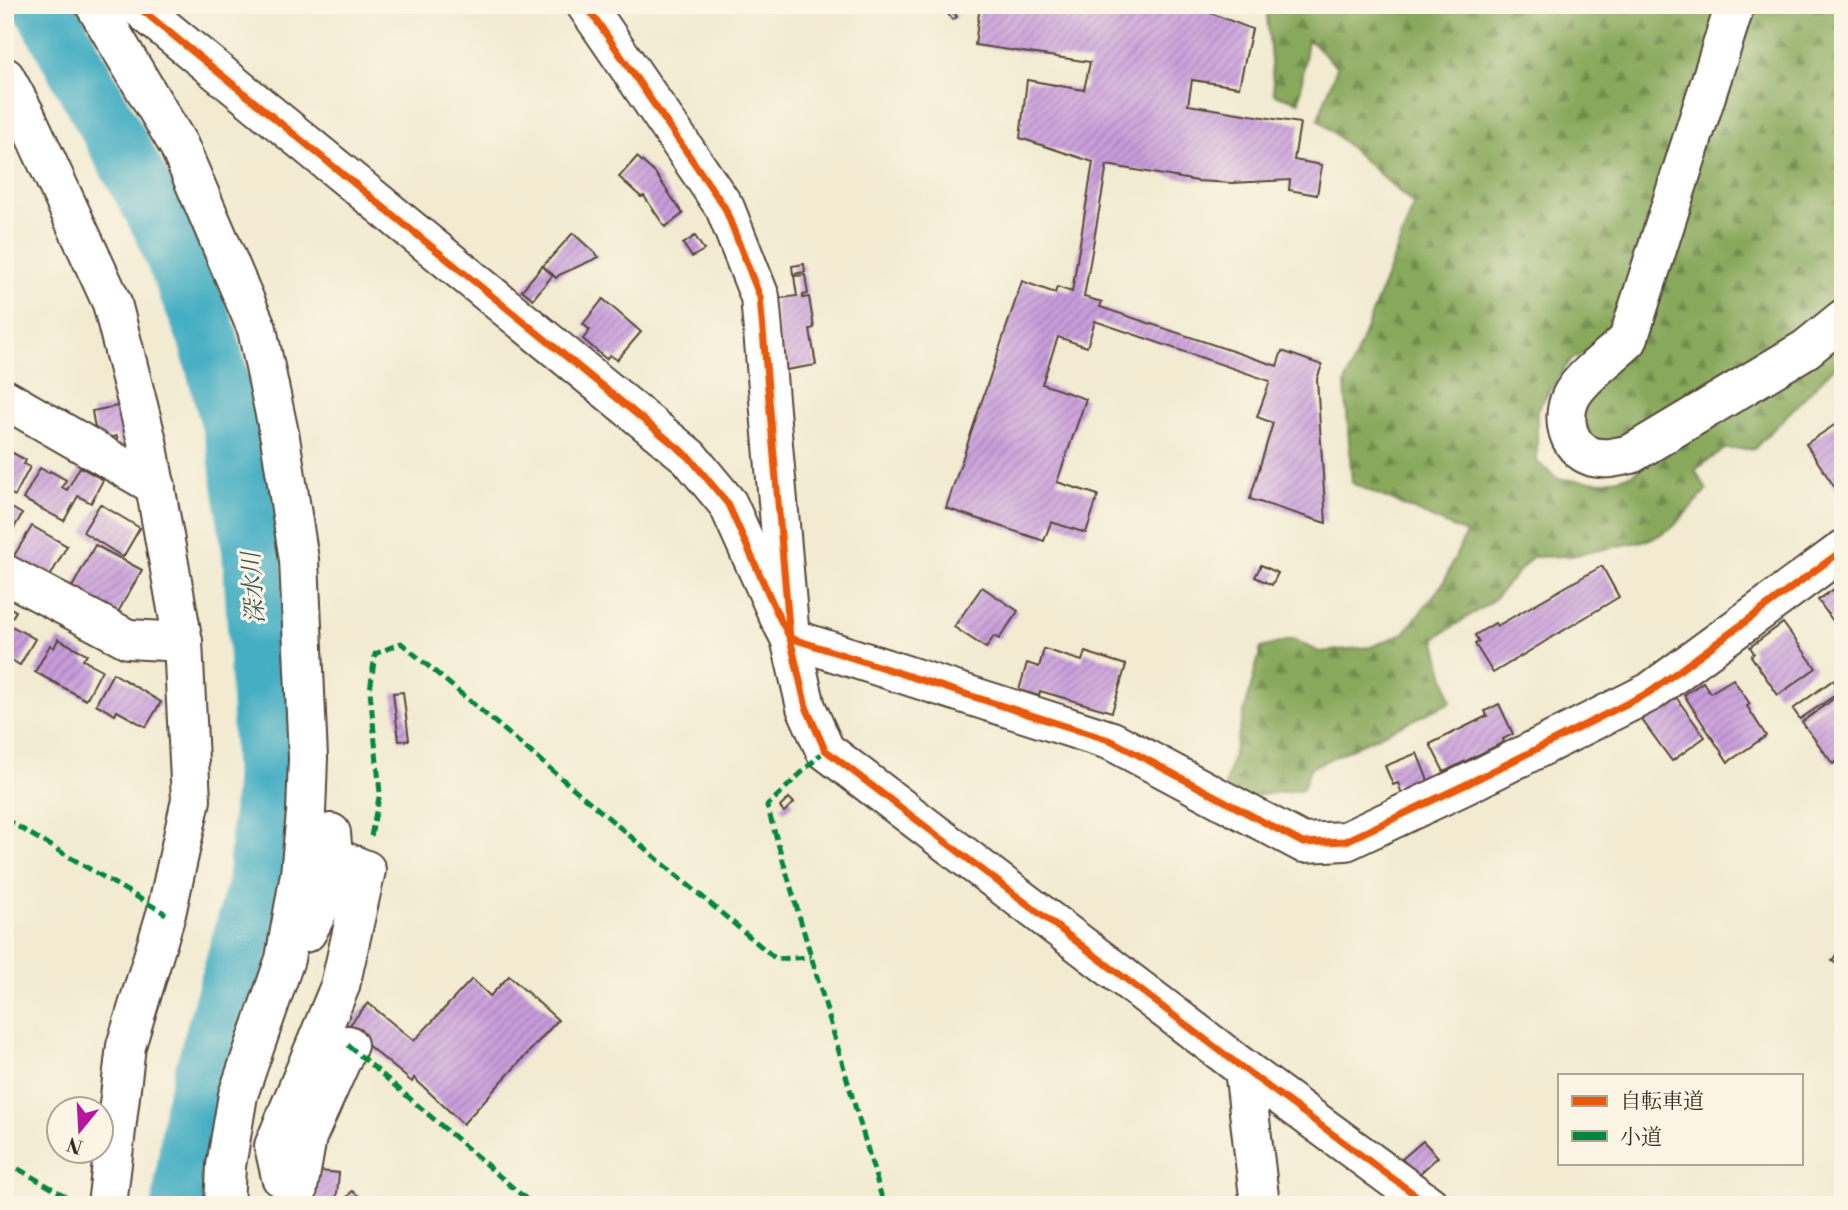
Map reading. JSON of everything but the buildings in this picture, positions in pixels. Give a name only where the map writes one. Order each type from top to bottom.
[{"type":"street","points":[[95,5],[178,146],[257,329],[280,438],[299,561],[308,758],[300,874],[285,959],[238,1095],[226,1166],[224,1205]]},
{"type":"street","points":[[136,5],[689,457],[728,504],[790,638],[1112,741],[1303,843],[1346,841],[1650,692],[1843,550]]},
{"type":"street","points":[[586,5],[725,208],[760,297],[790,638],[806,708],[825,751],[1244,1069],[1429,1205]]},
{"type":"street","points":[[1735,5],[1628,340],[1572,394],[1565,415],[1568,434],[1578,448],[1591,456],[1612,458],[1631,454],[1806,349],[1843,319]]},
{"type":"street","points":[[5,77],[25,114],[112,303],[147,441],[183,642],[191,800],[166,914],[126,1046],[107,1205]]},
{"type":"street","points":[[5,399],[156,486]]},
{"type":"street","points":[[5,573],[128,639],[183,642]]},
{"type":"street","points":[[297,1196],[281,1177],[274,1146],[340,986],[357,854],[330,812],[308,758]]},
{"type":"street","points":[[289,937],[307,932],[326,896],[357,854]]},
{"type":"street","points":[[297,1196],[307,1138],[348,1045]]},
{"type":"street","points":[[1244,1069],[1260,1205]]},
{"type":"green space","points":[[1266,5],[1725,5],[1613,335],[1570,361],[1537,410],[1537,462],[1558,479],[1603,482],[1634,474],[1653,451],[1843,331],[1843,358],[1754,449],[1725,449],[1695,470],[1707,490],[1673,527],[1652,539],[1571,556],[1532,557],[1491,602],[1435,638],[1451,702],[1310,768],[1303,789],[1246,797],[1225,786],[1261,648],[1293,639],[1319,652],[1371,647],[1404,633],[1444,582],[1466,533],[1352,483],[1345,384],[1414,205],[1318,119],[1337,67],[1308,39],[1299,102],[1274,94]]},
{"type":"green space","points":[[1741,5],[1843,5],[1843,309],[1618,447],[1596,441],[1581,429],[1585,404]]},
{"type":"waterway","name":"深水川","points":[[43,5],[162,225],[207,335],[236,442],[252,551],[265,783],[257,886],[194,1110],[182,1205]]},
{"type":"marked path","points":[[371,836],[380,793],[370,691],[375,654],[401,643],[776,959],[811,957]]},
{"type":"marked path","points":[[825,750],[767,806],[884,1205]]},
{"type":"marked path","points":[[5,819],[166,914]]},
{"type":"marked path","points":[[348,1045],[533,1205]]},
{"type":"marked path","points":[[5,1161],[77,1203],[106,1201]]},
{"type":"cycle path","points":[[136,5],[689,457],[728,504],[790,638],[1112,741],[1303,843],[1346,841],[1650,692],[1843,550]]},
{"type":"cycle path","points":[[586,5],[725,208],[760,297],[790,638],[806,707],[825,750],[1244,1069],[1429,1205]]}]
